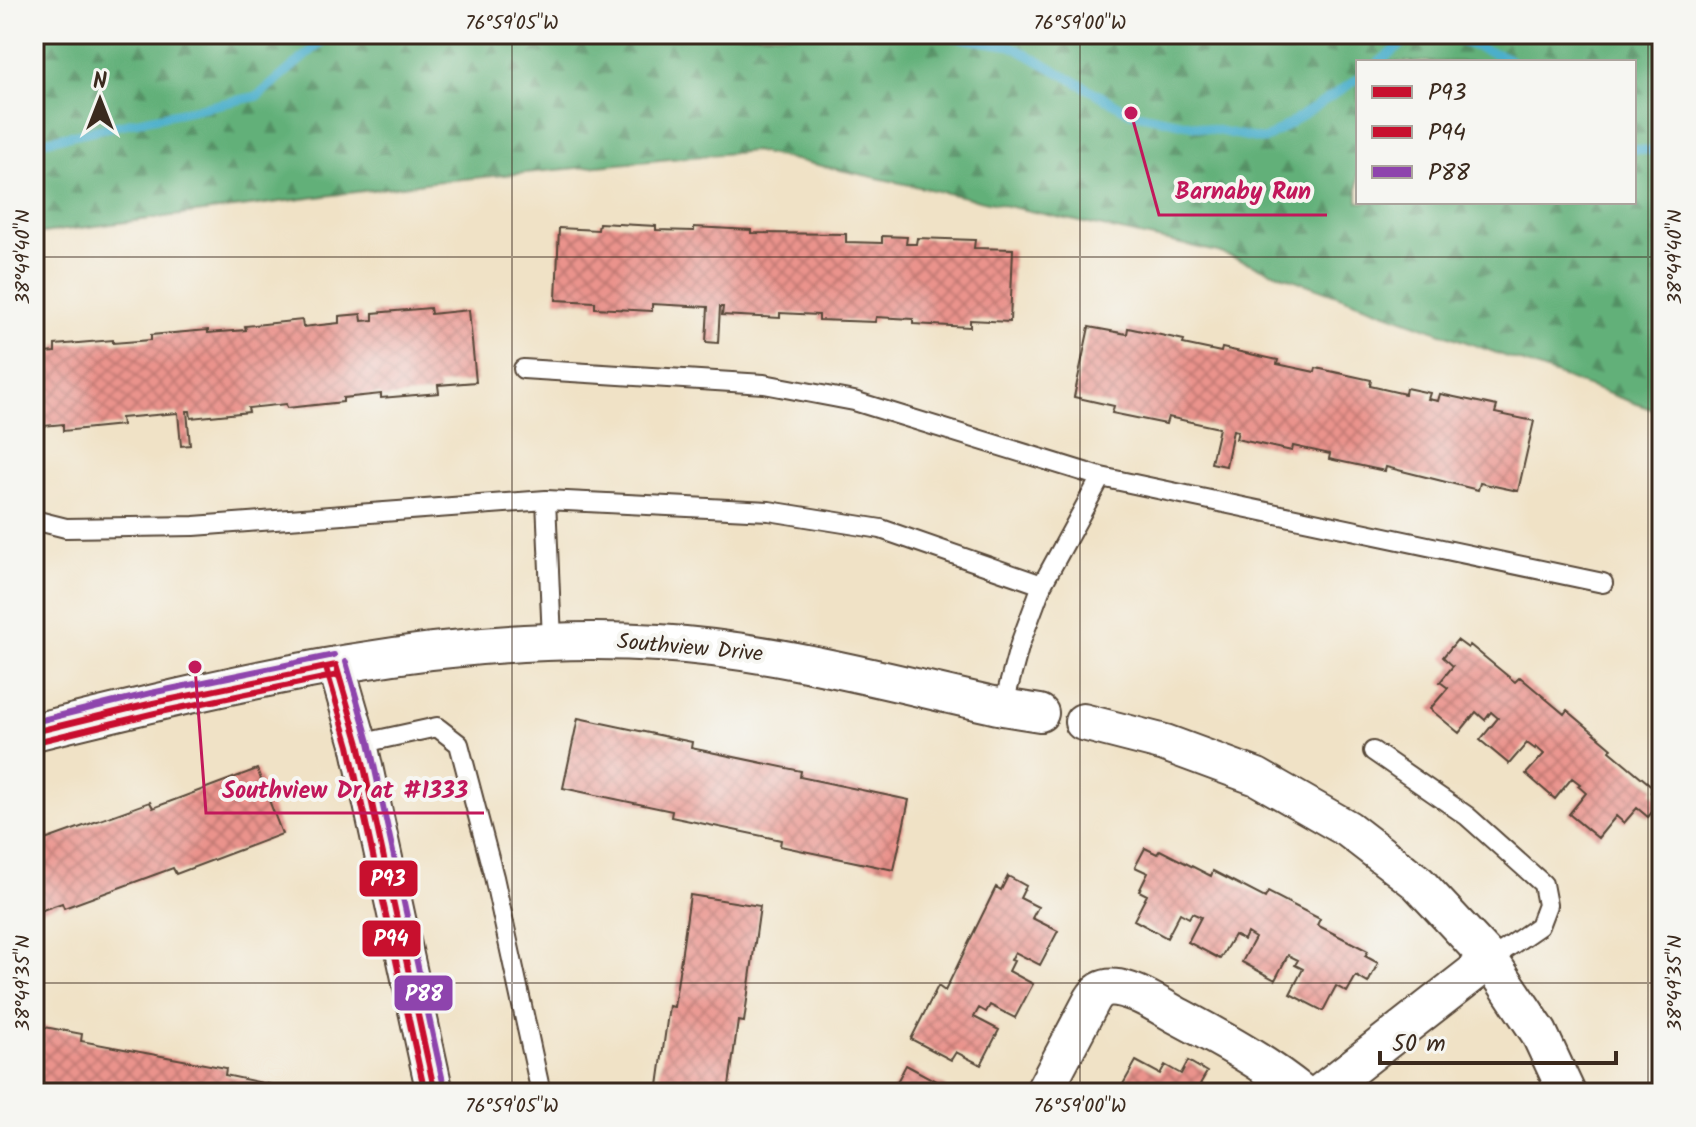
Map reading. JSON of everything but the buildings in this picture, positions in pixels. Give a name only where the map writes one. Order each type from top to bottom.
[{"type":"street","name":"Southview Drive","points":[[34,732],[153,703],[336,665],[552,640],[659,643],[762,654],[1040,713]]},
{"type":"street","points":[[336,665],[359,744],[435,1093]]},
{"type":"street","points":[[1083,722],[1165,743],[1257,777],[1348,829],[1418,883],[1490,960],[1539,1033],[1567,1093]]},
{"type":"street","points":[[1320,1093],[1490,960]]},
{"type":"street","points":[[1043,1093],[1092,1000],[1103,988],[1118,988],[1143,997],[1253,1057],[1302,1093]]},
{"type":"lane","points":[[523,369],[779,386],[854,401],[1101,477],[1603,583]]},
{"type":"lane","points":[[1003,707],[1020,644],[1042,585],[1101,477]]},
{"type":"lane","points":[[34,520],[66,528],[194,526],[546,500],[769,511],[881,529],[1042,585]]},
{"type":"lane","points":[[546,500],[552,640]]},
{"type":"lane","points":[[359,744],[437,727],[459,744],[494,877],[541,1093]]},
{"type":"lane","points":[[1373,751],[1467,816],[1543,884],[1547,905],[1539,926],[1490,960]]},
{"type":"green space","points":[[34,34],[1662,34],[1662,413],[1218,252],[753,151],[432,182],[34,234]]},
{"type":"waterway","points":[[34,143],[258,96],[331,34]]},
{"type":"waterway","points":[[933,34],[1012,46],[1131,113],[1264,140],[1356,80]]},
{"type":"waterway","points":[[1382,60],[1414,34]]},
{"type":"waterway","points":[[1438,34],[1510,60]]},
{"type":"waterway","points":[[1636,149],[1662,152]]},
{"type":"transit line","name":"P88","points":[[34,722],[151,693],[334,655]]},
{"type":"transit line","name":"P88","points":[[346,662],[369,742],[445,1091]]},
{"type":"transit line","name":"P93","points":[[336,665],[359,744],[435,1093]]},
{"type":"transit line","name":"P93","points":[[34,732],[153,703],[336,665]]},
{"type":"transit line","name":"P94","points":[[326,668],[349,746],[425,1093]]},
{"type":"transit line","name":"P94","points":[[36,742],[155,713],[338,675]]},
{"type":"place","name":"Barnaby Run","points":[[1131,113]]},
{"type":"place","name":"Southview Dr at #1333","points":[[195,667]]}]
